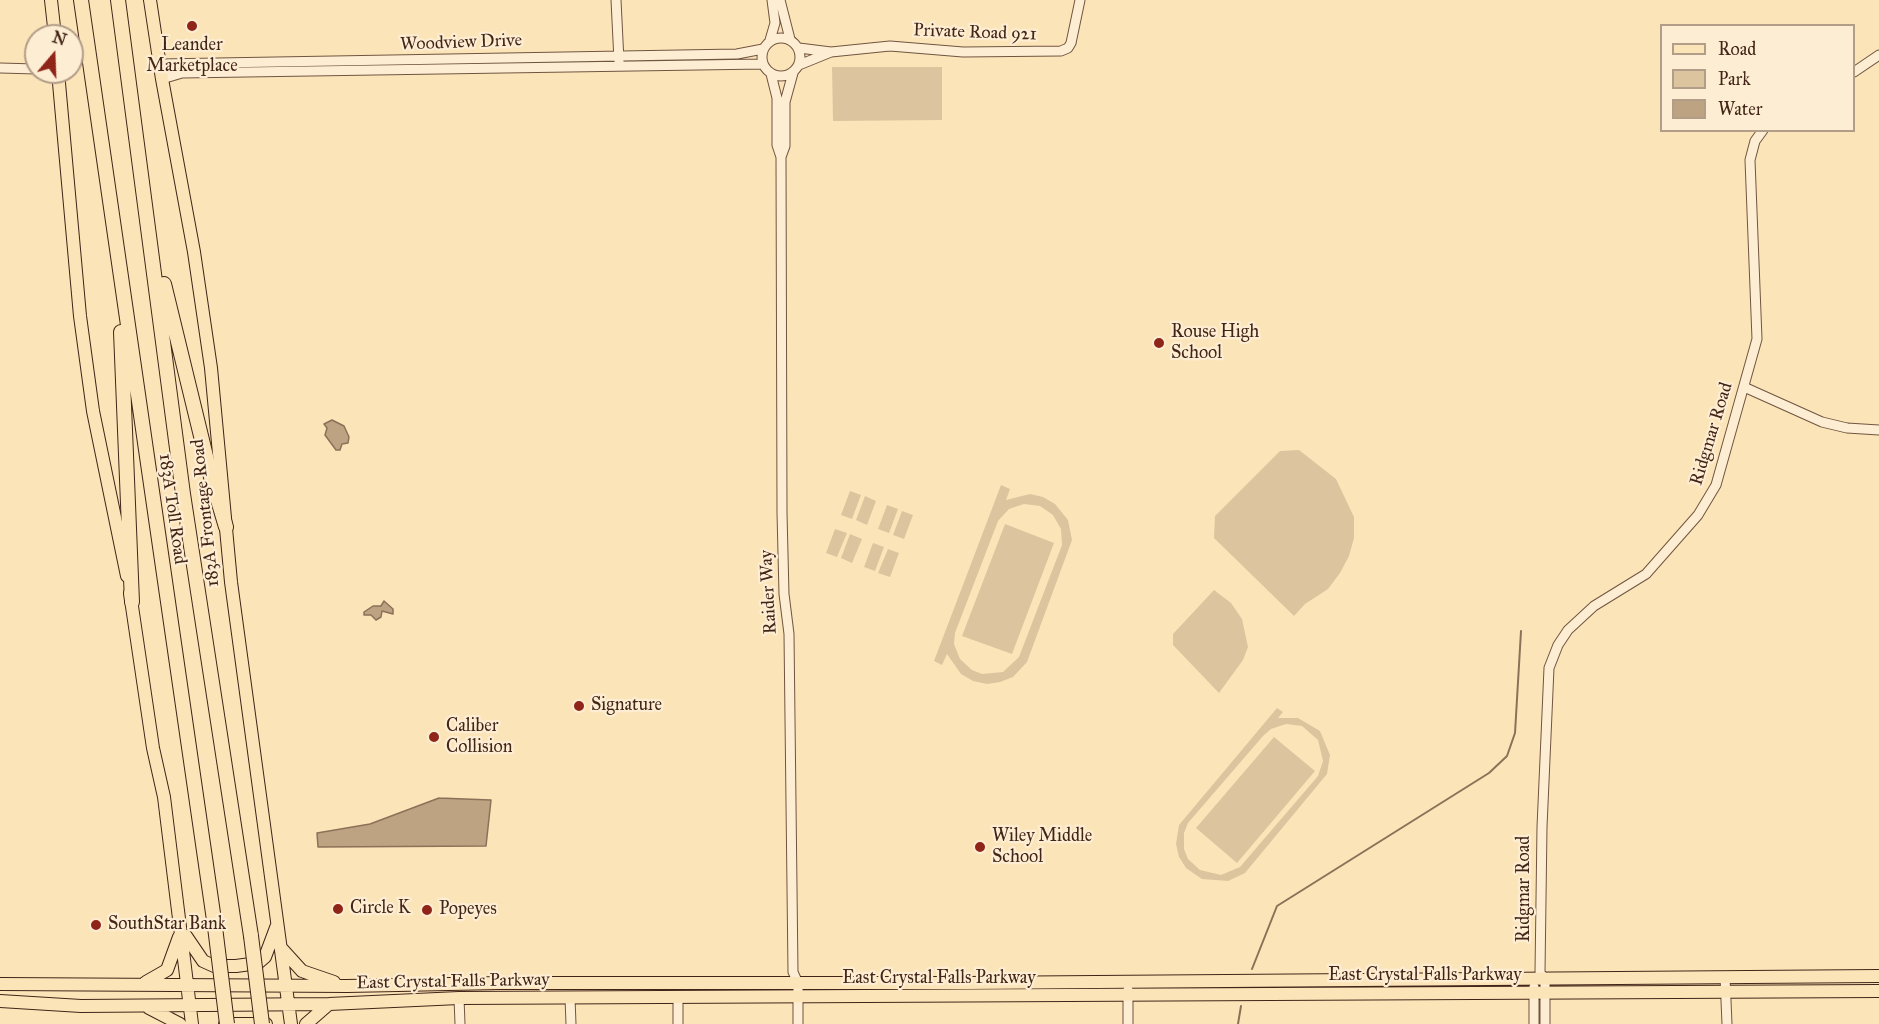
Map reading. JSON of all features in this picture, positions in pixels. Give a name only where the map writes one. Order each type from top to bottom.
[{"type":"highway","name":"183A Toll Road","points":[[81,0],[215,927],[226,1024]]},
{"type":"highway","name":"183A Toll Road","points":[[118,0],[150,227],[183,494],[264,1024]]},
{"type":"highway","points":[[150,227],[210,477],[226,527]]},
{"type":"highway","points":[[119,261],[132,602]]},
{"type":"main road","points":[[51,0],[54,24]]},
{"type":"main road","name":"183A Frontage Road","points":[[150,0],[194,252],[211,368],[226,527],[291,1024]]},
{"type":"main road","points":[[59,84],[80,316],[92,400],[132,602],[153,748],[164,797],[182,927],[192,1024]]},
{"type":"main road","points":[[182,927],[193,949],[203,961],[214,966],[236,966],[258,963],[265,957],[278,924]]},
{"type":"main road","points":[[138,985],[153,980],[167,970],[172,963],[182,927]]},
{"type":"main road","points":[[282,948],[302,971],[347,986]]},
{"type":"main road","name":"East Crystal Falls Parkway","points":[[0,984],[347,986],[1879,976]]},
{"type":"main road","points":[[1291,980],[1295,995]]},
{"type":"main road","points":[[570,983],[570,998]]},
{"type":"main road","points":[[966,983],[967,997]]},
{"type":"main road","points":[[678,984],[678,998]]},
{"type":"main road","points":[[28,1002],[29,985]]},
{"type":"main road","name":"East Crystal Falls Parkway","points":[[0,1001],[81,1006],[190,1003],[328,1004],[459,998],[1879,991]]},
{"type":"main road","points":[[306,1024],[328,1004]]},
{"type":"main road","points":[[142,1005],[164,1013],[180,1024]]},
{"type":"main road","points":[[226,1024],[264,1024]]},
{"type":"street","points":[[616,0],[619,66]]},
{"type":"street","points":[[771,40],[775,22],[772,0]]},
{"type":"street","points":[[780,0],[790,39],[799,48],[796,69],[784,76],[771,74],[763,64],[763,48],[771,40],[777,38],[790,39]]},
{"type":"street","name":"Private Road 921","points":[[799,48],[831,52],[890,46],[963,52],[1061,51],[1068,48],[1071,43],[1080,0]]},
{"type":"street","name":"Woodview Drive","points":[[160,64],[737,54],[763,48]]},
{"type":"street","name":"Private Road 921","points":[[796,69],[831,52]]},
{"type":"street","points":[[1855,71],[1879,56]]},
{"type":"street","name":"Woodview Drive","points":[[162,79],[182,73],[763,64]]},
{"type":"street","points":[[0,68],[24,69]]},
{"type":"street","name":"Raider Way","points":[[781,157],[785,146],[785,102],[796,69]]},
{"type":"street","name":"Raider Way","points":[[771,74],[777,98],[777,145],[781,157],[783,560],[789,634],[793,972],[798,983],[798,1024]]},
{"type":"street","name":"Ridgmar Road","points":[[1539,993],[1548,679],[1553,656],[1564,635],[1585,614],[1646,574],[1705,506],[1716,485],[1744,387],[1758,327],[1750,160],[1755,141],[1762,132]]},
{"type":"street","points":[[1744,387],[1828,424],[1846,428],[1879,430]]},
{"type":"street","points":[[1725,977],[1727,1024]]},
{"type":"street","points":[[1127,982],[1128,1024]]},
{"type":"street","points":[[1534,1024],[1539,993]]},
{"type":"street","points":[[1539,993],[1545,1024]]},
{"type":"street","points":[[459,998],[460,1024]]},
{"type":"street","points":[[570,998],[571,1024]]},
{"type":"street","points":[[678,998],[678,1024]]},
{"type":"green space","points":[[832,67],[942,67],[942,120],[833,121]]},
{"type":"green space","points":[[1299,450],[1336,479],[1354,517],[1354,538],[1349,556],[1328,589],[1305,604],[1294,616],[1214,538],[1215,516],[1280,451]]},
{"type":"green space","points":[[1001,485],[1010,489],[1006,500],[1030,494],[1043,497],[1055,504],[1068,520],[1072,540],[1027,662],[1013,677],[987,684],[973,681],[961,674],[947,654],[942,665],[934,661]],"holes":[[[1024,504],[1040,506],[1053,515],[1061,529],[1062,545],[1019,657],[1003,672],[982,674],[972,670],[960,659],[954,644],[955,633],[998,521],[1009,509]]]},
{"type":"green space","points":[[850,491],[861,495],[852,519],[841,515]]},
{"type":"green space","points":[[865,496],[876,501],[867,525],[856,520]]},
{"type":"green space","points":[[887,505],[898,509],[889,533],[878,529]]},
{"type":"green space","points":[[902,511],[913,515],[904,539],[893,535]]},
{"type":"green space","points":[[1005,524],[1054,543],[1012,654],[962,636]]},
{"type":"green space","points":[[835,529],[847,533],[837,557],[826,553]]},
{"type":"green space","points":[[850,534],[862,539],[852,563],[841,558]]},
{"type":"green space","points":[[873,543],[884,547],[875,571],[864,567]]},
{"type":"green space","points":[[888,549],[899,553],[890,577],[878,573]]},
{"type":"green space","points":[[1214,590],[1231,603],[1242,619],[1248,647],[1243,660],[1219,693],[1173,645],[1173,634]]},
{"type":"green space","points":[[1277,708],[1283,712],[1278,718],[1298,718],[1320,731],[1330,755],[1327,774],[1245,873],[1228,881],[1202,879],[1186,868],[1179,857],[1176,844],[1179,825]],"holes":[[[1286,724],[1302,726],[1318,740],[1323,761],[1318,776],[1240,867],[1221,875],[1200,870],[1188,859],[1184,849],[1184,833],[1188,823],[1271,729]]]},
{"type":"green space","points":[[1274,737],[1315,771],[1237,863],[1196,828]]},
{"type":"water","points":[[332,420],[344,426],[349,437],[348,443],[342,444],[340,450],[336,450],[325,435],[327,428],[324,424]]},
{"type":"water","points":[[384,601],[393,609],[393,614],[382,611],[381,617],[376,620],[371,615],[364,615],[364,612],[373,606],[381,606]]},
{"type":"water","points":[[439,798],[491,800],[486,846],[318,847],[317,833],[370,824]]},
{"type":"waterway","points":[[1252,969],[1277,906],[1489,773],[1507,756],[1515,733],[1521,631]]},
{"type":"waterway","points":[[1238,1024],[1241,1006]]},
{"type":"place","name":"Leander Marketplace","points":[[192,26]]},
{"type":"place","name":"Rouse High School","points":[[1159,343]]},
{"type":"place","name":"Signature","points":[[579,706]]},
{"type":"place","name":"Caliber Collision","points":[[434,737]]},
{"type":"place","name":"Wiley Middle School","points":[[980,847]]},
{"type":"place","name":"Circle K","points":[[338,909]]},
{"type":"place","name":"Popeyes","points":[[427,910]]},
{"type":"place","name":"SouthStar Bank","points":[[96,925]]}]
